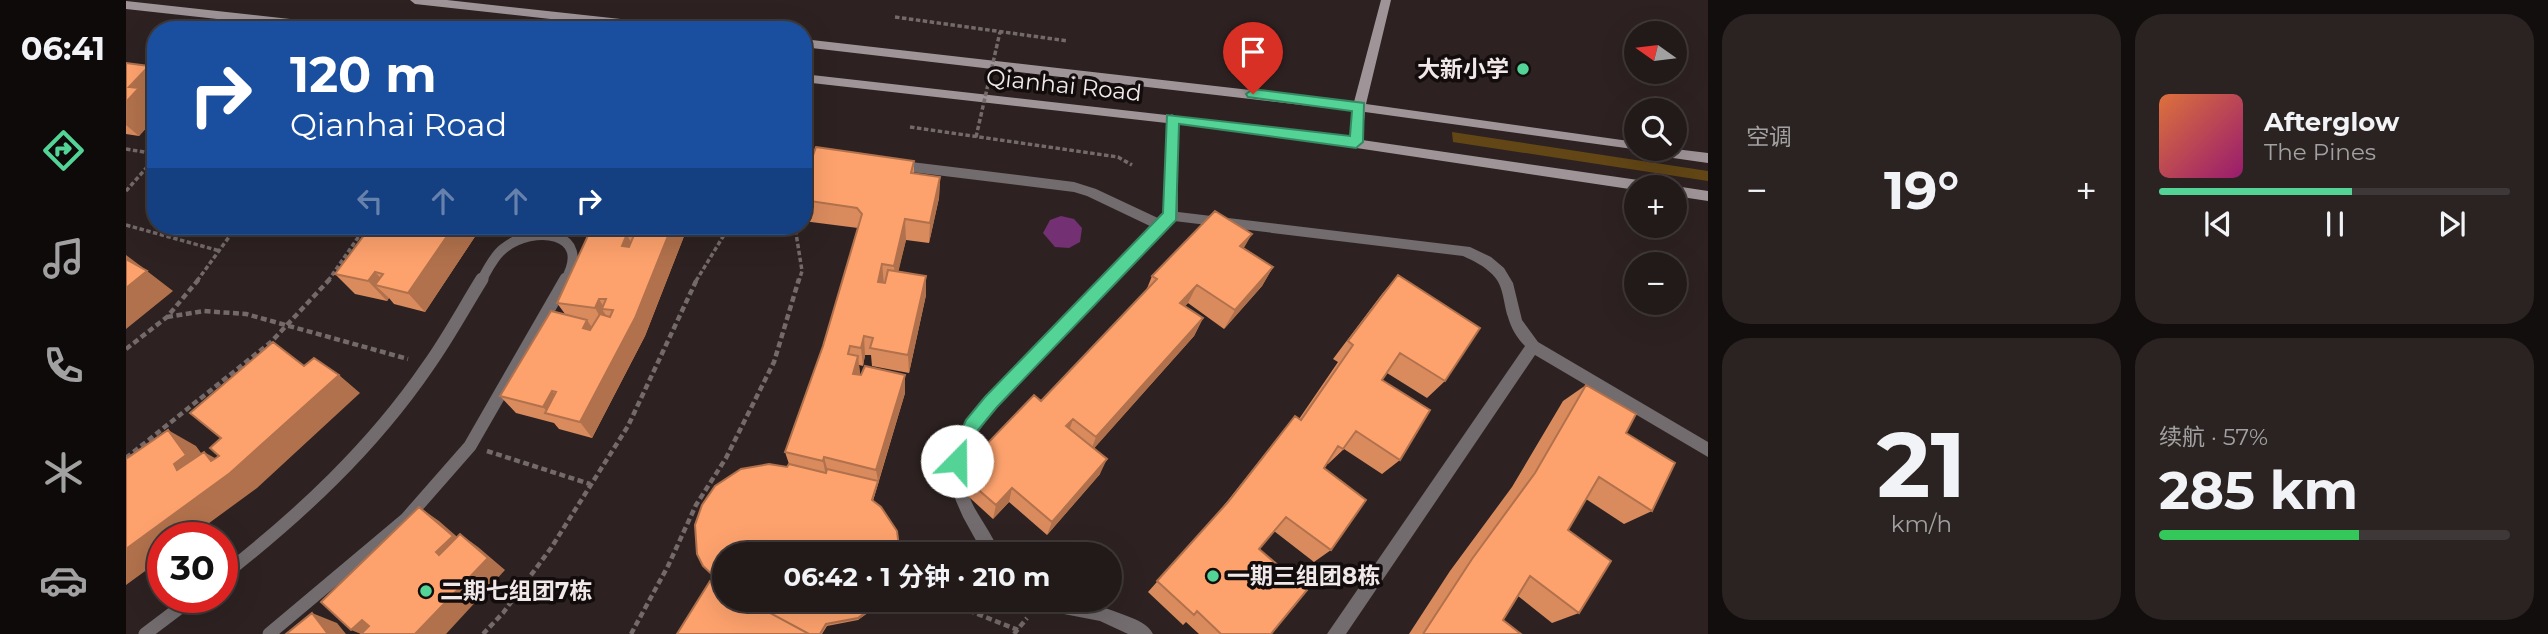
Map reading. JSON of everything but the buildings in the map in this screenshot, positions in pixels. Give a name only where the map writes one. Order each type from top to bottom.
[{"type":"main road","points":[[415,0],[603,21]]},
{"type":"main road","points":[[1356,142],[1359,107],[1386,0]]},
{"type":"main road","points":[[126,5],[271,21]]},
{"type":"main road","name":"Qianhai Road","points":[[812,44],[1359,107],[1624,146]]},
{"type":"main road","name":"Qianhai Road","points":[[812,79],[1172,118],[1356,142],[1624,183]]},
{"type":"main road","points":[[1687,155],[1708,158]]},
{"type":"main road","points":[[1687,193],[1708,196]]},
{"type":"street","points":[[986,542],[960,497],[955,479],[962,444],[972,425],[991,402],[1166,221],[1172,118]]},
{"type":"street","points":[[812,155],[844,159]]},
{"type":"street","points":[[884,164],[1074,187],[1166,221],[1465,251],[1491,264],[1508,281],[1516,324],[1522,336],[1533,346],[1708,450]]},
{"type":"street","points":[[1336,634],[1533,346]]},
{"type":"street","points":[[1095,612],[1144,634]]},
{"type":"lane","points":[[238,564],[268,541],[335,478],[396,411],[429,365],[502,250],[519,238],[536,235]]},
{"type":"lane","points":[[269,634],[406,519],[470,446],[570,272],[573,254],[567,243],[553,235]]},
{"type":"lane","points":[[145,634],[173,613]]},
{"type":"path","points":[[895,17],[1068,41]]},
{"type":"path","points":[[976,138],[1000,32]]},
{"type":"path","points":[[910,127],[1118,157],[1132,165]]},
{"type":"path","points":[[126,149],[147,153]]},
{"type":"path","points":[[126,191],[147,166]]},
{"type":"path","points":[[126,225],[147,231]]},
{"type":"path","points":[[162,235],[220,251]]},
{"type":"path","points":[[126,349],[167,317],[231,235]]},
{"type":"path","points":[[126,458],[203,398],[288,326],[332,278],[360,235]]},
{"type":"path","points":[[483,634],[503,613],[551,548],[628,426],[702,269],[724,235]]},
{"type":"path","points":[[631,634],[668,566],[696,505],[726,458],[774,362],[802,271],[796,235]]},
{"type":"path","points":[[167,317],[204,312],[246,314],[429,365]]},
{"type":"path","points":[[470,446],[590,484]]},
{"type":"path","points":[[696,505],[704,508]]},
{"type":"path","points":[[973,612],[1018,629]]},
{"type":"shaded area","points":[[1452,132],[1624,158],[1624,161],[1642,161],[1708,171],[1708,181],[1687,178],[1687,175],[1669,175],[1453,142]]},
{"type":"shaded area","points":[[1061,216],[1074,219],[1082,228],[1080,242],[1069,248],[1055,247],[1043,233],[1050,220]]},
{"type":"place","name":"大新小学","points":[[1523,69]]},
{"type":"place","name":"一期三组团8栋","points":[[1213,576]]},
{"type":"place","name":"二期七组团7栋","points":[[426,591]]},
{"type":"route","points":[[957,461],[972,425],[991,402],[1171,215],[1172,118],[1356,142],[1359,107],[1253,94]]}]
